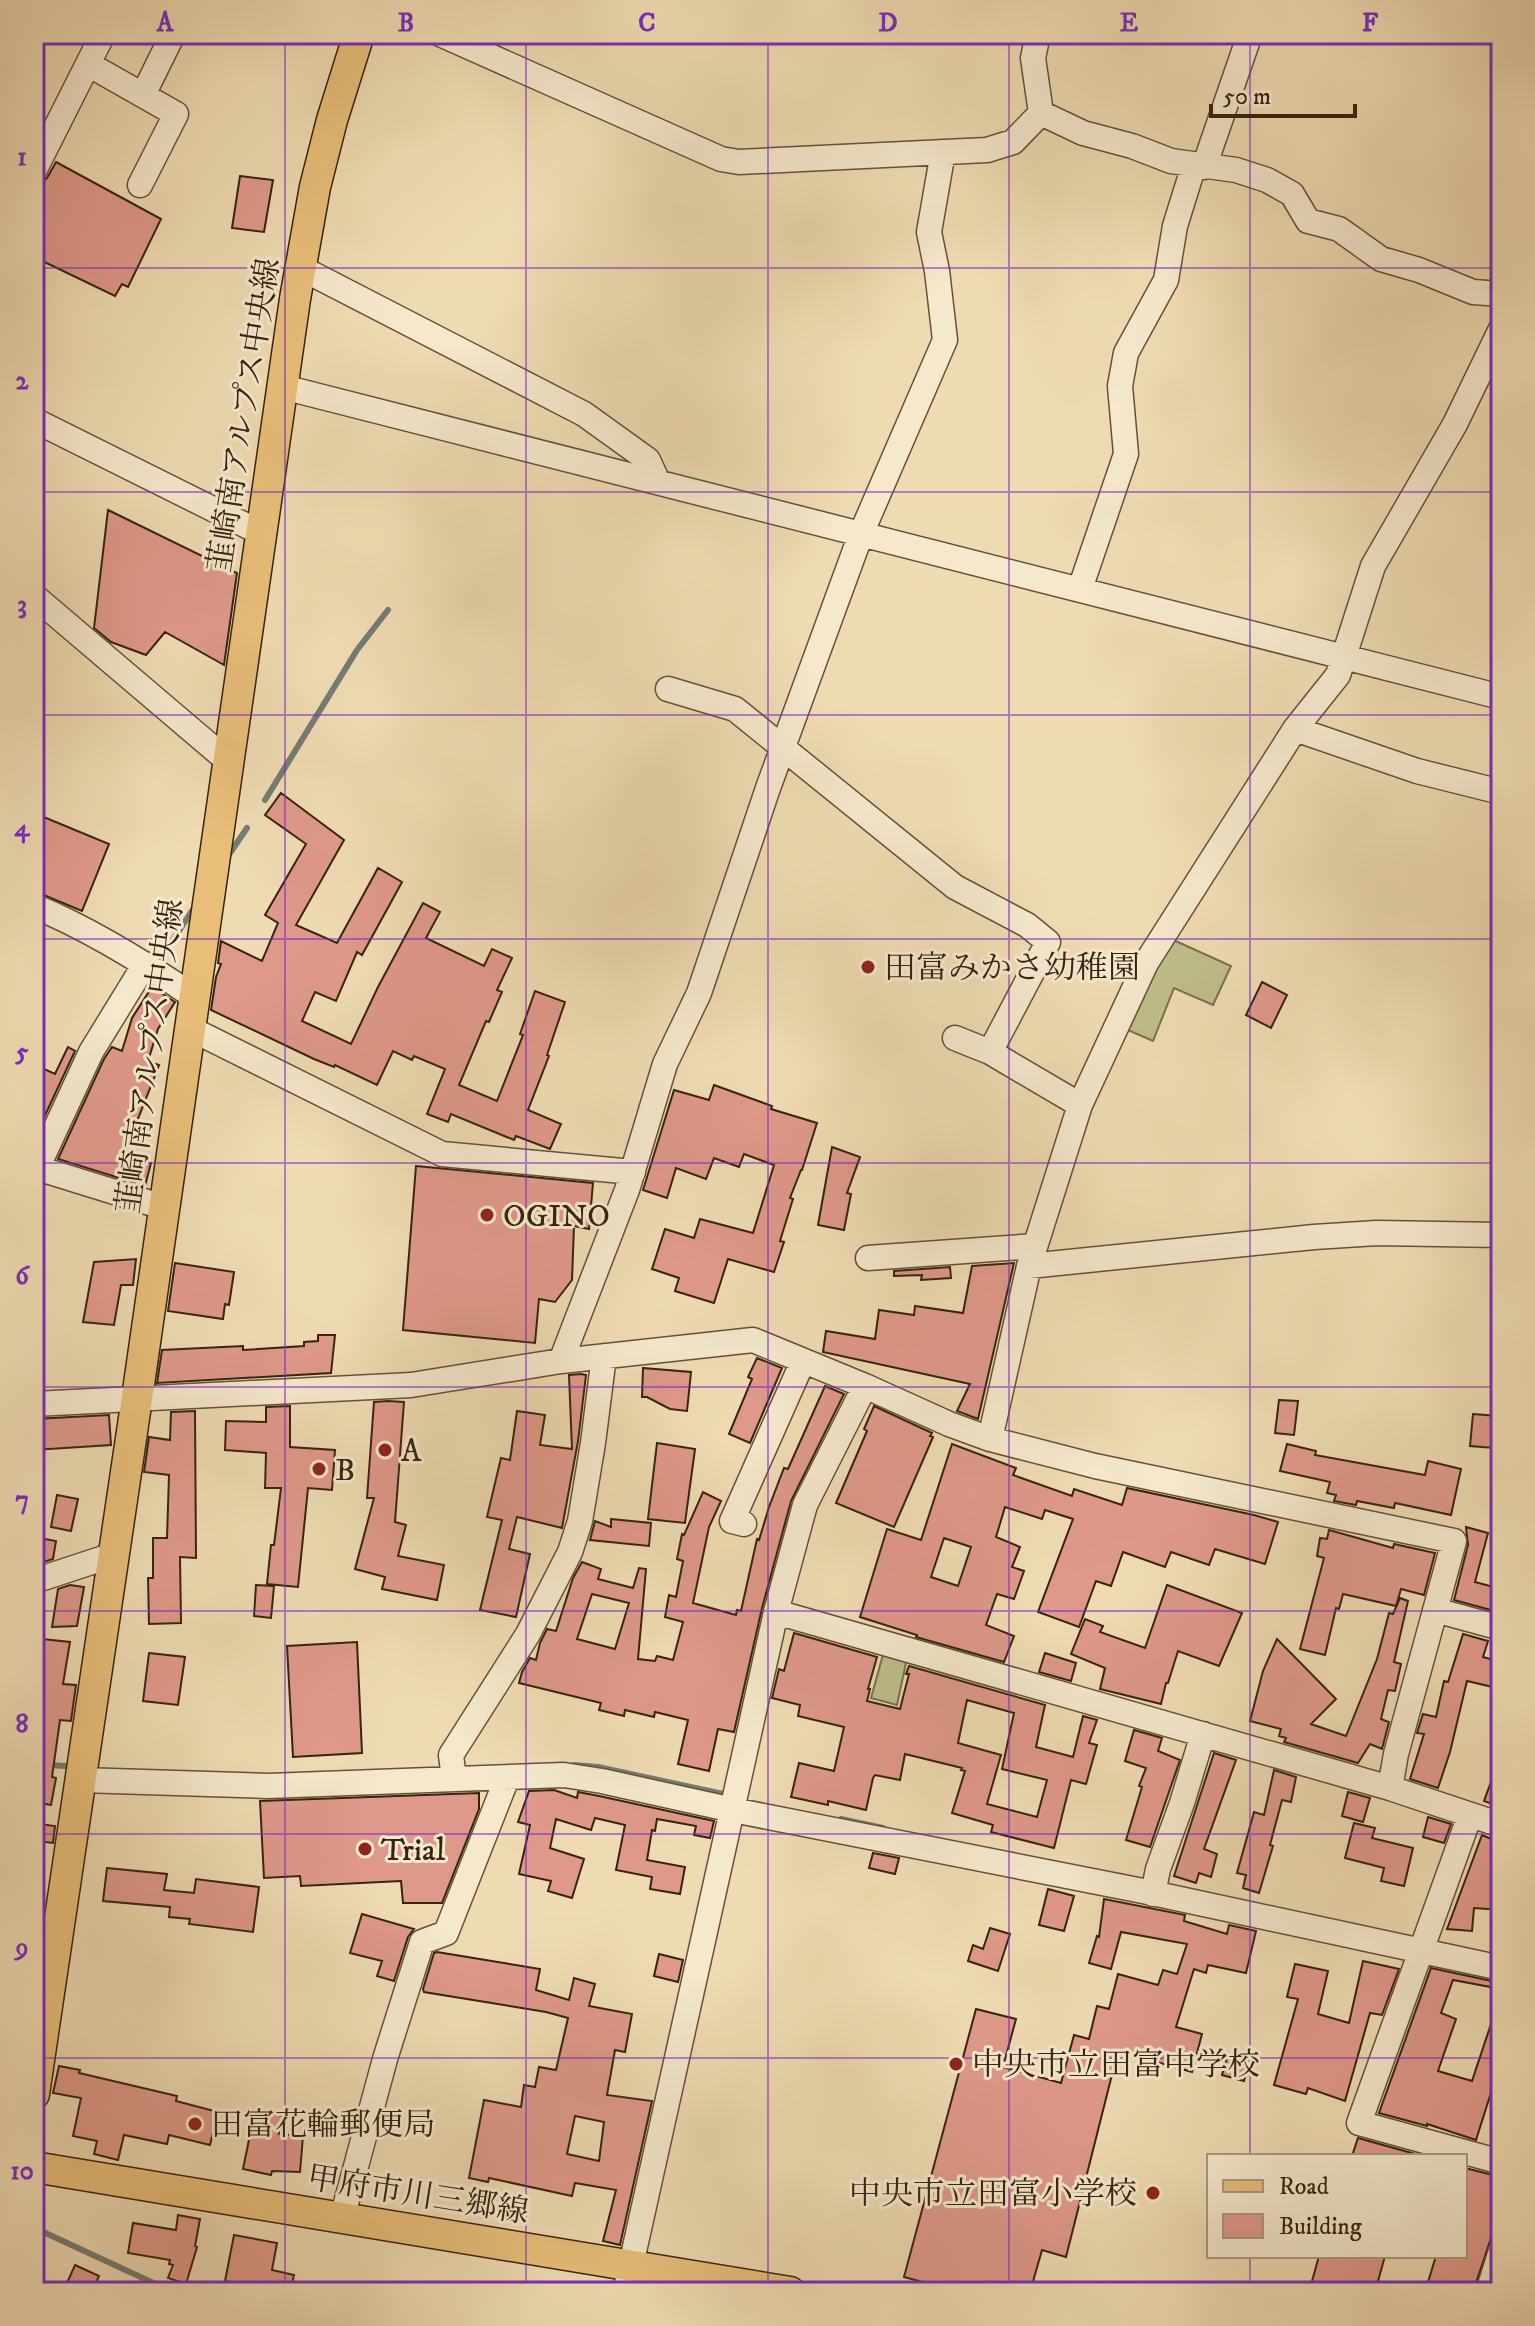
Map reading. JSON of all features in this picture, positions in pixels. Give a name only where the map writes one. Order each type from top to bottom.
[{"type":"main road","name":"韮崎南アルプス中央線","points":[[34,2094],[301,268],[315,187],[359,34]]},
{"type":"main road","name":"甲府市川三郷線","points":[[34,2167],[342,2218],[628,2279],[790,2292]]},
{"type":"street","points":[[34,171],[41,142],[103,34]]},
{"type":"street","points":[[143,95],[173,34]]},
{"type":"street","points":[[440,34],[721,159],[739,162],[987,150],[1013,142],[1041,113]]},
{"type":"street","points":[[1038,34],[1033,58],[1041,113]]},
{"type":"street","points":[[1080,589],[1126,454],[1120,386],[1126,353],[1166,280],[1175,226],[1250,34]]},
{"type":"street","points":[[88,64],[176,114],[140,185]]},
{"type":"street","points":[[1041,113],[1083,133],[1132,146],[1171,161],[1236,170],[1267,180],[1292,194],[1308,221],[1339,229],[1381,259],[1419,270],[1473,292],[1501,294]]},
{"type":"street","points":[[561,1361],[633,1172],[665,1064],[699,993],[861,534],[945,340],[929,232],[943,152]]},
{"type":"street","points":[[301,268],[584,414],[648,460],[658,482]]},
{"type":"street","points":[[990,1439],[1032,1256],[1080,1105],[1146,963],[1295,729],[1338,675],[1373,566],[1455,424],[1501,329]]},
{"type":"street","points":[[283,387],[1501,697]]},
{"type":"street","points":[[34,420],[261,533]]},
{"type":"street","points":[[34,596],[228,761]]},
{"type":"street","points":[[668,689],[735,709],[955,887],[1027,925],[1048,942],[990,1052]]},
{"type":"street","points":[[1295,729],[1417,771],[1501,792]]},
{"type":"street","points":[[34,906],[57,915],[151,968],[193,996]]},
{"type":"street","points":[[151,968],[91,1052],[39,1170],[163,1207]]},
{"type":"street","points":[[189,1028],[442,1154],[633,1172]]},
{"type":"street","points":[[955,1038],[990,1052],[1080,1105]]},
{"type":"street","points":[[868,1258],[1032,1256],[1377,1233],[1501,1235]]},
{"type":"street","points":[[34,1404],[411,1385],[561,1361],[753,1340],[990,1439],[1095,1466],[1454,1541],[1396,1754],[1390,1788]]},
{"type":"street","points":[[453,1772],[451,1755],[528,1634],[570,1552],[580,1521],[604,1356]]},
{"type":"street","points":[[744,1524],[732,1521],[803,1361]]},
{"type":"street","points":[[628,2279],[776,1612],[805,1505],[865,1386]]},
{"type":"street","points":[[34,1581],[113,1555]]},
{"type":"street","points":[[1435,1610],[1501,1628]]},
{"type":"street","points":[[776,1612],[1390,1788],[1501,1825]]},
{"type":"street","points":[[1155,1887],[1203,1734]]},
{"type":"street","points":[[80,1780],[268,1786],[453,1772],[507,1778],[564,1775],[736,1801],[903,1835],[1424,1944],[1501,1968]]},
{"type":"street","points":[[342,2218],[385,2059],[422,1942],[446,1933],[507,1778]]},
{"type":"street","points":[[1470,1815],[1359,2123],[1501,2162]]},
{"type":"street","points":[[1488,2292],[1501,2251]]},
{"type":"green space","points":[[1169,938],[1231,966],[1213,1005],[1174,988],[1153,1041],[1121,1027]]},
{"type":"green space","points":[[884,1651],[907,1658],[897,1705],[871,1698]]},
{"type":"building","points":[[56,162],[161,219],[128,287],[122,284],[115,296],[34,257],[34,191],[47,178]]},
{"type":"building","points":[[240,176],[273,180],[264,232],[232,228]]},
{"type":"building","points":[[108,510],[237,573],[224,665],[165,632],[146,655],[111,642],[94,628]]},
{"type":"building","points":[[281,793],[344,840],[296,925],[337,943],[378,868],[402,882],[362,955],[357,952],[336,1001],[315,992],[302,1021],[351,1044],[423,903],[440,912],[426,938],[484,966],[492,949],[512,958],[497,990],[502,992],[459,1085],[497,1101],[523,1035],[520,1034],[535,991],[565,1002],[528,1110],[561,1124],[550,1149],[516,1136],[514,1140],[451,1114],[448,1122],[427,1114],[445,1069],[414,1056],[412,1060],[393,1051],[377,1085],[211,1010],[221,964],[218,963],[221,941],[262,961],[278,923],[265,915],[306,844],[265,815]]},
{"type":"building","points":[[34,813],[109,844],[82,911],[34,891]]},
{"type":"building","points":[[1262,982],[1287,995],[1271,1028],[1246,1015]]},
{"type":"building","points":[[152,987],[175,1002],[158,1029],[148,1061],[159,1065],[124,1155],[151,1163],[145,1186],[58,1159],[104,1059],[112,1047],[122,1051],[132,1018]]},
{"type":"building","points":[[68,1047],[75,1051],[34,1139],[34,1085],[42,1068],[55,1074]]},
{"type":"building","points":[[714,1085],[772,1106],[771,1109],[817,1123],[790,1198],[793,1199],[780,1241],[784,1242],[774,1272],[728,1259],[714,1303],[675,1291],[679,1278],[652,1269],[665,1229],[694,1238],[700,1219],[753,1233],[774,1165],[744,1154],[739,1167],[714,1158],[706,1179],[676,1168],[667,1198],[643,1190],[674,1090],[709,1100]]},
{"type":"building","points":[[832,1147],[860,1157],[847,1193],[851,1194],[844,1230],[818,1225]]},
{"type":"building","points":[[416,1166],[593,1183],[589,1229],[574,1226],[572,1280],[555,1302],[539,1299],[535,1343],[403,1330]]},
{"type":"building","points":[[136,1259],[133,1285],[121,1285],[114,1325],[83,1322],[94,1262]]},
{"type":"building","points":[[175,1263],[234,1272],[229,1305],[225,1304],[223,1319],[168,1311]]},
{"type":"building","points":[[1014,1263],[978,1419],[957,1411],[970,1384],[823,1352],[826,1331],[875,1339],[879,1310],[914,1315],[915,1306],[963,1313],[972,1266]]},
{"type":"building","points":[[950,1267],[951,1278],[921,1280],[922,1275],[894,1276],[894,1271]]},
{"type":"building","points":[[318,1335],[335,1335],[331,1373],[157,1383],[162,1350],[304,1346],[304,1342],[318,1341]]},
{"type":"building","points":[[757,1358],[782,1368],[750,1443],[729,1434],[752,1379],[748,1377]]},
{"type":"building","points":[[643,1368],[691,1372],[687,1411],[670,1409],[642,1397]]},
{"type":"building","points":[[569,1375],[586,1375],[578,1441],[562,1528],[517,1517],[509,1549],[530,1554],[516,1617],[480,1610],[502,1520],[487,1517],[501,1458],[510,1460],[517,1411],[545,1415],[540,1445],[572,1449]]},
{"type":"building","points":[[825,1386],[844,1394],[791,1501],[762,1608],[734,1732],[718,1729],[709,1771],[678,1764],[688,1720],[655,1712],[654,1717],[625,1710],[624,1716],[599,1710],[601,1703],[519,1683],[530,1658],[536,1660],[547,1629],[556,1631],[573,1578],[582,1562],[601,1569],[598,1579],[633,1588],[639,1568],[646,1569],[638,1659],[655,1661],[657,1656],[673,1660],[683,1622],[665,1617],[669,1595],[676,1597],[683,1561],[677,1559],[682,1534],[703,1492],[721,1501],[709,1527],[693,1603],[736,1615],[737,1610],[741,1611],[757,1539],[784,1468],[788,1469]],"holes":[[[592,1594],[629,1603],[615,1649],[577,1639]]]},
{"type":"building","points":[[1279,1400],[1298,1401],[1294,1435],[1275,1433]]},
{"type":"building","points":[[374,1402],[404,1402],[395,1522],[406,1525],[398,1556],[444,1565],[437,1600],[382,1589],[385,1577],[355,1569],[374,1498],[367,1498]]},
{"type":"building","points":[[290,1406],[290,1447],[335,1450],[332,1490],[308,1488],[298,1587],[267,1584],[281,1488],[265,1488],[266,1453],[225,1450],[226,1421],[266,1422],[266,1407]]},
{"type":"building","points":[[874,1406],[932,1433],[930,1436],[933,1437],[894,1527],[836,1503],[867,1431],[864,1429]]},
{"type":"building","points":[[195,1411],[196,1558],[180,1557],[181,1623],[149,1624],[148,1578],[153,1578],[153,1538],[167,1538],[169,1475],[144,1472],[149,1437],[170,1440],[171,1412]]},
{"type":"building","points":[[1473,1414],[1497,1416],[1494,1448],[1470,1446]]},
{"type":"building","points":[[109,1415],[111,1445],[34,1450],[34,1419]]},
{"type":"building","points":[[657,1443],[695,1449],[685,1523],[648,1519]]},
{"type":"building","points":[[952,1444],[1016,1468],[1013,1475],[1072,1496],[1074,1489],[1122,1505],[1127,1488],[1278,1522],[1265,1564],[1215,1549],[1209,1565],[1171,1552],[1165,1567],[1123,1552],[1111,1586],[1096,1581],[1079,1627],[1038,1612],[1073,1519],[1045,1510],[1042,1519],[1005,1507],[996,1537],[1020,1547],[1012,1567],[1024,1571],[1014,1599],[997,1594],[986,1625],[1014,1636],[1004,1662],[860,1617],[887,1529],[921,1540]],"holes":[[[944,1538],[971,1547],[958,1586],[931,1577]]]},
{"type":"building","points":[[1287,1444],[1316,1451],[1315,1455],[1425,1475],[1428,1461],[1461,1469],[1451,1515],[1395,1503],[1394,1508],[1357,1501],[1356,1505],[1334,1501],[1336,1495],[1327,1493],[1330,1482],[1280,1471]]},
{"type":"building","points":[[57,1495],[78,1499],[71,1531],[51,1527]]},
{"type":"building","points":[[611,1519],[651,1523],[649,1546],[590,1540],[595,1521],[611,1527]]},
{"type":"building","points":[[1466,1527],[1488,1533],[1475,1582],[1501,1589],[1498,1612],[1454,1600],[1468,1545]]},
{"type":"building","points":[[1329,1530],[1393,1548],[1394,1544],[1435,1553],[1424,1595],[1401,1589],[1396,1606],[1343,1594],[1339,1609],[1336,1608],[1325,1655],[1300,1649],[1324,1558],[1317,1556],[1320,1538],[1327,1539]]},
{"type":"building","points":[[34,1537],[56,1541],[53,1559],[34,1565]]},
{"type":"building","points":[[70,1585],[84,1587],[77,1626],[52,1627],[58,1589]]},
{"type":"building","points":[[256,1585],[274,1586],[271,1618],[254,1616]]},
{"type":"building","points":[[1167,1585],[1242,1613],[1219,1666],[1178,1651],[1161,1704],[1100,1689],[1105,1668],[1071,1654],[1085,1619],[1103,1626],[1100,1632],[1145,1648]]},
{"type":"building","points":[[1400,1598],[1408,1601],[1394,1662],[1401,1664],[1395,1691],[1388,1690],[1381,1719],[1389,1722],[1382,1749],[1370,1744],[1358,1763],[1284,1742],[1286,1738],[1279,1736],[1281,1729],[1250,1721],[1263,1671],[1277,1639],[1336,1699],[1311,1724],[1346,1736],[1377,1659],[1389,1613],[1393,1614]]},
{"type":"building","points":[[794,1633],[877,1657],[867,1701],[900,1709],[909,1666],[1045,1705],[1036,1747],[1073,1757],[1083,1716],[1097,1720],[1089,1743],[1097,1745],[1086,1784],[1071,1780],[1054,1848],[991,1832],[993,1825],[952,1813],[965,1771],[905,1754],[900,1780],[875,1775],[866,1810],[791,1797],[799,1763],[834,1771],[844,1727],[798,1716],[800,1705],[772,1698],[779,1669],[784,1671]],"holes":[[[967,1700],[1014,1713],[1002,1769],[1047,1780],[1037,1817],[987,1804],[1001,1755],[958,1743]]]},
{"type":"building","points":[[1463,1634],[1488,1641],[1483,1657],[1501,1662],[1501,1689],[1467,1681],[1438,1788],[1410,1779],[1424,1734],[1417,1733],[1423,1714],[1436,1717],[1444,1681],[1448,1682]]},
{"type":"building","points":[[42,1639],[70,1642],[63,1684],[76,1685],[71,1721],[60,1720],[51,1805],[34,1802],[34,1641],[41,1642]]},
{"type":"building","points":[[357,1642],[362,1753],[293,1757],[287,1646]]},
{"type":"building","points":[[149,1653],[185,1657],[178,1705],[143,1701]]},
{"type":"building","points":[[1045,1653],[1076,1663],[1071,1681],[1039,1672]]},
{"type":"building","points":[[1134,1730],[1162,1738],[1158,1751],[1180,1760],[1150,1847],[1126,1840],[1146,1768],[1125,1761]]},
{"type":"building","points":[[1214,1753],[1236,1760],[1204,1849],[1217,1854],[1211,1877],[1199,1873],[1196,1883],[1174,1876]]},
{"type":"building","points":[[1501,1760],[1501,1807],[1484,1801]]},
{"type":"building","points":[[1274,1770],[1296,1777],[1291,1802],[1282,1800],[1259,1893],[1243,1888],[1246,1875],[1237,1873],[1254,1812],[1264,1815]]},
{"type":"building","points":[[554,1790],[577,1798],[578,1792],[714,1821],[710,1838],[694,1835],[696,1826],[657,1819],[647,1860],[685,1867],[680,1894],[650,1889],[652,1877],[616,1870],[625,1825],[595,1818],[591,1830],[556,1819],[550,1848],[584,1859],[572,1898],[548,1891],[551,1881],[519,1874],[530,1825],[518,1822],[529,1791]]},
{"type":"building","points":[[1348,1792],[1370,1798],[1363,1822],[1342,1816]]},
{"type":"building","name":"Trial","points":[[479,1793],[479,1809],[442,1903],[403,1903],[401,1881],[301,1886],[300,1876],[264,1878],[260,1801]]},
{"type":"building","points":[[1428,1817],[1451,1824],[1444,1843],[1423,1837]]},
{"type":"building","points":[[1354,1823],[1375,1828],[1372,1838],[1413,1848],[1404,1886],[1381,1881],[1384,1868],[1345,1858]]},
{"type":"building","points":[[39,1824],[55,1826],[53,1843],[36,1841]]},
{"type":"building","points":[[1482,1835],[1501,1843],[1501,1910],[1474,1908],[1472,1931],[1447,1929]]},
{"type":"building","points":[[873,1853],[899,1858],[895,1874],[869,1868]]},
{"type":"building","points":[[107,1868],[167,1874],[164,1890],[194,1893],[196,1879],[259,1887],[253,1932],[189,1924],[190,1919],[169,1917],[170,1907],[103,1901]]},
{"type":"building","points":[[1048,1889],[1074,1896],[1064,1931],[1039,1925]]},
{"type":"building","points":[[1104,1899],[1185,1915],[1184,1921],[1227,1934],[1229,1925],[1256,1931],[1246,1973],[1208,1965],[1206,1973],[1194,1969],[1176,2027],[1202,2034],[1192,2072],[1118,2051],[1066,2257],[1042,2250],[1030,2292],[960,2292],[904,2277],[976,2009],[1016,2019],[1003,2067],[1061,2083],[1074,2035],[1089,2039],[1097,2006],[1109,2009],[1118,1974],[1158,1985],[1163,1970],[1177,1974],[1187,1944],[1121,1932],[1111,1969],[1089,1963],[1099,1937]]},
{"type":"building","points":[[362,1914],[414,1929],[408,1937],[394,1981],[377,1976],[382,1961],[350,1953]]},
{"type":"building","points":[[990,1928],[1010,1934],[998,1971],[968,1961],[973,1945],[983,1949]]},
{"type":"building","points":[[434,1953],[540,1969],[536,1990],[569,2000],[574,1978],[595,1984],[589,2006],[632,2014],[625,2052],[615,2050],[607,2095],[652,2101],[620,2245],[603,2241],[616,2190],[575,2183],[572,2196],[489,2178],[488,2182],[469,2178],[484,2100],[521,2107],[524,2085],[535,2087],[539,2067],[556,2070],[568,2018],[424,1992]],"holes":[[[575,2116],[604,2122],[599,2161],[567,2154]]]},
{"type":"building","points":[[659,1954],[683,1960],[678,1982],[654,1976]]},
{"type":"building","points":[[1363,1961],[1399,1969],[1382,2015],[1370,2013],[1345,2101],[1308,2088],[1306,2094],[1274,2085],[1298,1999],[1287,1997],[1295,1964],[1328,1971],[1318,2014],[1349,2023]]},
{"type":"building","points":[[1431,1968],[1501,1983],[1501,1989],[1453,1980],[1441,2013],[1456,2019],[1438,2071],[1472,2081],[1498,2003],[1501,2003],[1501,2061],[1476,2140],[1379,2113]]},
{"type":"building","points":[[1228,2054],[1250,2060],[1244,2081],[1222,2075]]},
{"type":"building","points":[[59,2066],[177,2096],[176,2101],[218,2112],[210,2145],[169,2135],[167,2144],[124,2135],[118,2160],[94,2154],[97,2141],[73,2136],[81,2098],[53,2093]]},
{"type":"building","points":[[255,2110],[283,2116],[279,2134],[303,2136],[300,2172],[272,2171],[271,2175],[243,2169]]},
{"type":"building","points":[[1358,2138],[1415,2154],[1353,2154]]},
{"type":"building","points":[[1467,2168],[1501,2177],[1501,2202],[1473,2292],[1425,2292],[1435,2258],[1467,2258]]},
{"type":"building","points":[[178,2215],[200,2219],[197,2247],[186,2284],[168,2278],[173,2265],[169,2264],[170,2260],[128,2253],[133,2223],[176,2230]]},
{"type":"building","points":[[234,2235],[277,2243],[272,2270],[294,2275],[290,2292],[230,2292],[232,2282],[225,2281]]},
{"type":"building","points":[[1318,2258],[1384,2258],[1375,2292],[1309,2292]]},
{"type":"building","points":[[75,2265],[99,2276],[92,2292],[63,2292]]},
{"type":"waterway","points":[[265,800],[357,650],[388,610]]},
{"type":"waterway","points":[[228,856],[247,828]]},
{"type":"waterway","points":[[157,964],[192,911]]},
{"type":"waterway","points":[[34,1193],[39,1181]]},
{"type":"waterway","points":[[34,1764],[65,1766]]},
{"type":"waterway","points":[[574,1765],[598,1767],[728,1795]]},
{"type":"waterway","points":[[841,1819],[883,1828]]},
{"type":"waterway","points":[[39,2230],[173,2292]]},
{"type":"place","name":"田富みかさ幼稚園","points":[[868,967]]},
{"type":"place","name":"OGINO","points":[[487,1215]]},
{"type":"place","name":"A","points":[[385,1450]]},
{"type":"place","name":"B","points":[[319,1469]]},
{"type":"place","name":"Trial","points":[[365,1849]]},
{"type":"place","name":"中央市立田富中学校","points":[[956,2064]]},
{"type":"place","name":"田富花輪郵便局","points":[[195,2124]]},
{"type":"place","name":"中央市立田富小学校","points":[[1153,2193]]}]
